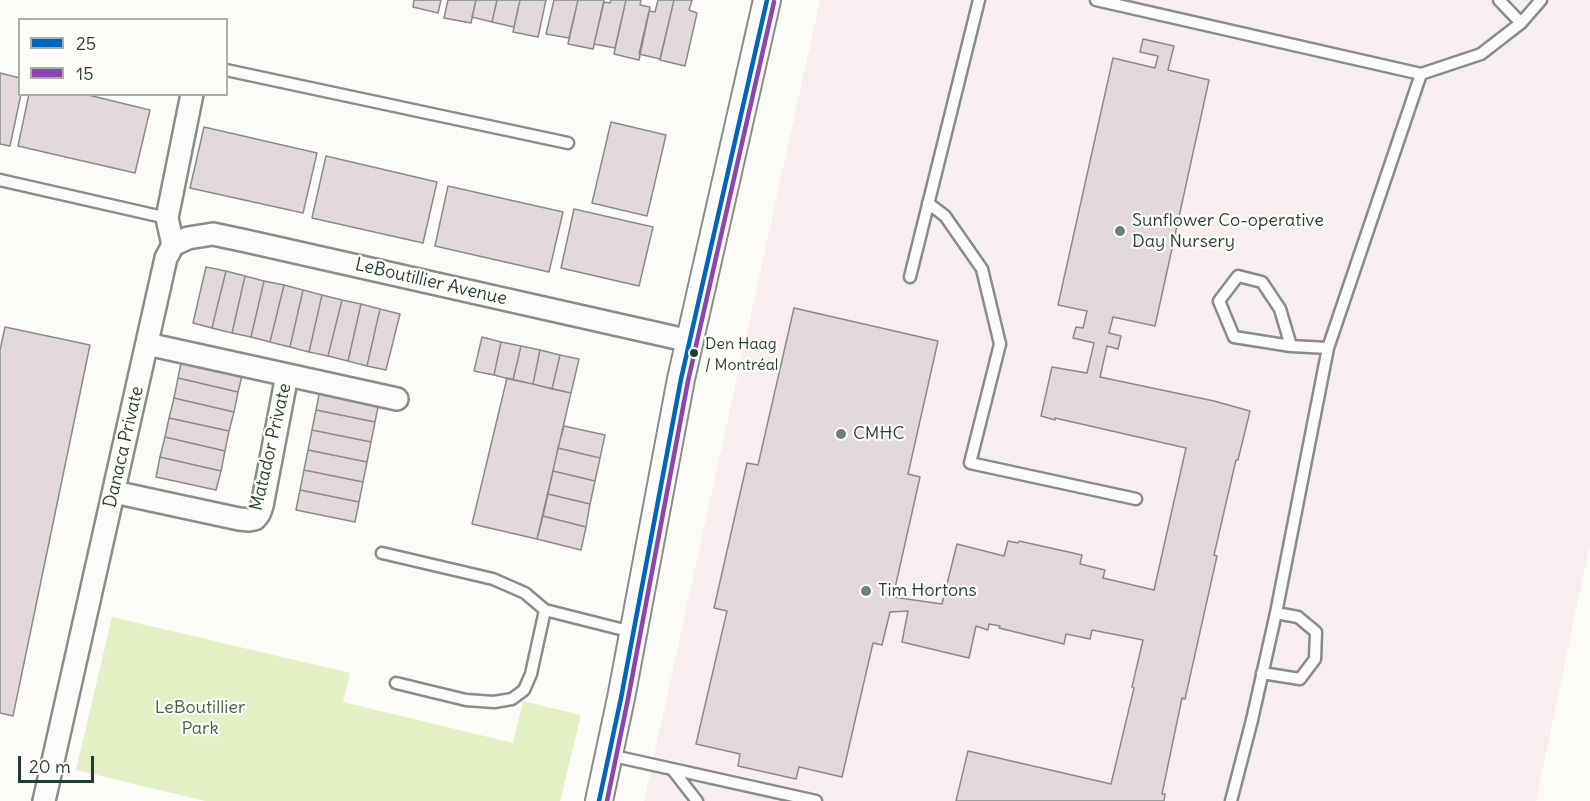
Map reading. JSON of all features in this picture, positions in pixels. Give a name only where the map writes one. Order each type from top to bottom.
[{"type":"street","points":[[599,801],[681,379],[767,0]]},
{"type":"street","points":[[174,245],[167,218],[192,96]]},
{"type":"street","name":"LeBoutillier Avenue","points":[[174,245],[189,238],[213,234],[246,240],[690,341]]},
{"type":"street","name":"Danaca Private","points":[[44,801],[166,258],[174,245]]},
{"type":"street","name":"Matador Private","points":[[147,344],[398,399]]},
{"type":"street","name":"Matador Private","points":[[114,492],[239,519],[255,519],[262,506],[287,375]]},
{"type":"lane","points":[[909,277],[979,0]]},
{"type":"lane","points":[[1096,0],[1421,74],[1481,54],[1521,23],[1541,0]]},
{"type":"lane","points":[[1499,0],[1521,23]]},
{"type":"lane","points":[[228,70],[568,143]]},
{"type":"lane","points":[[1232,801],[1276,613],[1328,348],[1421,74]]},
{"type":"lane","points":[[0,180],[167,218]]},
{"type":"lane","points":[[928,203],[945,216],[982,269],[1000,344],[970,464],[1136,499]]},
{"type":"lane","points":[[1291,346],[1280,309],[1262,282],[1238,276],[1219,301],[1234,337],[1291,346],[1328,348]]},
{"type":"lane","points":[[382,553],[493,579],[525,593],[545,610],[632,632]]},
{"type":"lane","points":[[396,683],[466,700],[494,702],[512,699],[524,690],[531,674],[545,610]]},
{"type":"lane","points":[[1262,673],[1300,679],[1315,659],[1316,632],[1298,617],[1276,613]]},
{"type":"lane","points":[[609,755],[816,801]]},
{"type":"lane","points":[[672,769],[697,801]]},
{"type":"shaded area","points":[[820,0],[1590,0],[1590,543],[1536,801],[644,801]]},
{"type":"green space","name":"LeBoutillier Park","points":[[112,617],[350,673],[343,702],[513,743],[523,701],[581,715],[560,801],[205,801],[76,770]]},
{"type":"building","points":[[414,0],[441,0],[438,13],[413,7]]},
{"type":"building","points":[[448,0],[476,0],[471,23],[444,18]]},
{"type":"building","points":[[476,0],[497,0],[492,22],[472,17]]},
{"type":"building","points":[[497,0],[520,0],[514,27],[492,22]]},
{"type":"building","points":[[520,0],[546,0],[538,37],[513,32]]},
{"type":"building","points":[[554,0],[578,0],[569,38],[546,34]]},
{"type":"building","points":[[578,0],[604,0],[593,49],[568,44]]},
{"type":"building","points":[[611,0],[626,0],[615,48],[594,44],[604,2],[610,3]]},
{"type":"building","points":[[626,0],[641,0],[640,5],[650,7],[639,60],[614,54]]},
{"type":"building","points":[[658,0],[674,0],[660,59],[639,54],[649,11],[655,12]]},
{"type":"building","points":[[674,0],[692,0],[689,10],[697,13],[685,66],[660,60]]},
{"type":"building","name":"CMHC","points":[[1143,39],[1174,46],[1168,70],[1209,80],[1155,326],[1113,317],[1109,333],[1121,336],[1118,349],[1107,346],[1100,377],[1250,411],[1214,555],[1217,556],[1185,699],[1182,698],[1162,794],[1165,794],[1164,801],[956,801],[968,751],[1111,784],[1143,640],[1092,630],[1090,639],[1066,634],[1064,644],[999,628],[1000,626],[989,624],[988,630],[976,626],[969,658],[902,642],[908,611],[890,612],[882,645],[873,643],[842,777],[799,767],[796,779],[738,766],[740,754],[696,744],[727,611],[714,608],[747,463],[758,465],[794,308],[938,341],[908,474],[920,477],[893,597],[942,604],[957,544],[1004,556],[1008,541],[1018,543],[1019,541],[1082,555],[1080,564],[1105,570],[1103,578],[1154,590],[1186,448],[1041,416],[1052,367],[1087,373],[1094,343],[1073,338],[1076,327],[1083,328],[1087,311],[1058,305],[1113,58],[1155,68],[1158,56],[1140,52]]},
{"type":"building","points":[[0,73],[18,78],[18,96],[21,96],[10,146],[0,144]]},
{"type":"building","points":[[29,96],[92,96],[150,110],[135,173],[18,146]]},
{"type":"building","points":[[611,122],[666,135],[647,216],[592,203]]},
{"type":"building","points":[[204,127],[317,153],[303,213],[190,188]]},
{"type":"building","points":[[326,156],[437,182],[423,243],[312,218]]},
{"type":"building","points":[[448,186],[563,212],[549,272],[435,246]]},
{"type":"building","points":[[574,209],[653,227],[639,286],[561,268]]},
{"type":"building","points":[[206,267],[226,271],[212,328],[193,323]]},
{"type":"building","points":[[226,271],[245,276],[232,333],[212,328]]},
{"type":"building","points":[[245,276],[264,281],[251,337],[232,333]]},
{"type":"building","points":[[264,281],[284,285],[270,342],[251,337]]},
{"type":"building","points":[[284,285],[303,290],[290,347],[270,342]]},
{"type":"building","points":[[303,290],[322,295],[309,352],[290,347]]},
{"type":"building","points":[[322,295],[342,300],[328,356],[309,352]]},
{"type":"building","points":[[342,300],[361,304],[348,361],[328,356]]},
{"type":"building","points":[[361,304],[380,309],[367,366],[348,361]]},
{"type":"building","points":[[380,309],[400,314],[386,370],[367,366]]},
{"type":"building","points":[[5,327],[90,345],[13,716],[0,713],[0,350]]},
{"type":"building","points":[[482,337],[501,342],[494,375],[474,371]]},
{"type":"building","points":[[501,342],[521,346],[513,380],[494,375]]},
{"type":"building","points":[[521,346],[540,350],[533,384],[513,380]]},
{"type":"building","points":[[540,350],[560,355],[552,389],[533,384]]},
{"type":"building","points":[[560,355],[579,359],[571,393],[552,389]]},
{"type":"building","points":[[182,358],[243,372],[238,392],[178,378]]},
{"type":"building","points":[[178,378],[238,392],[234,412],[174,398]]},
{"type":"building","points":[[507,378],[571,393],[537,539],[472,524]]},
{"type":"building","points":[[320,390],[379,402],[375,422],[316,410]]},
{"type":"building","points":[[174,398],[234,412],[229,431],[169,418]]},
{"type":"building","points":[[316,410],[375,422],[371,442],[312,430]]},
{"type":"building","points":[[169,418],[229,431],[225,451],[165,437]]},
{"type":"building","points":[[564,426],[605,435],[600,458],[558,448]]},
{"type":"building","points":[[312,430],[371,442],[367,462],[308,450]]},
{"type":"building","points":[[165,437],[225,451],[221,471],[160,457]]},
{"type":"building","points":[[558,448],[600,458],[595,481],[553,471]]},
{"type":"building","points":[[308,450],[367,462],[363,482],[304,470]]},
{"type":"building","points":[[160,457],[221,471],[216,490],[156,477]]},
{"type":"building","points":[[304,470],[363,482],[359,502],[300,490]]},
{"type":"building","points":[[553,471],[595,481],[590,504],[548,494]]},
{"type":"building","points":[[300,490],[359,502],[355,522],[296,510]]},
{"type":"building","points":[[548,494],[590,504],[586,527],[543,516]]},
{"type":"building","points":[[543,516],[586,527],[581,550],[537,539]]},
{"type":"transit line","name":"25","points":[[599,801],[621,698],[681,379],[767,0]]},
{"type":"transit line","name":"15","points":[[607,801],[688,381],[774,2]]},
{"type":"place","name":"Sunflower Co-operative Day Nursery","points":[[1120,231]]},
{"type":"place","name":"Den Haag / Montréal","points":[[694,353]]},
{"type":"place","name":"CMHC","points":[[841,434]]},
{"type":"place","name":"Tim Hortons","points":[[866,591]]}]
